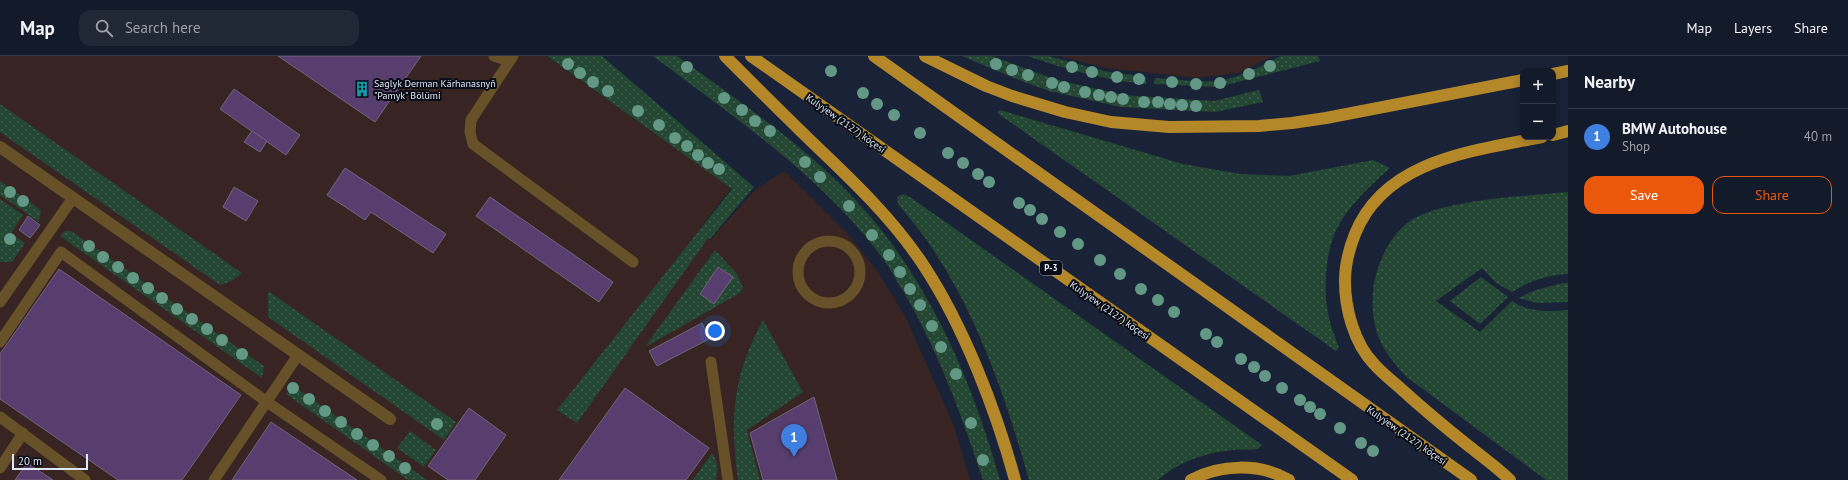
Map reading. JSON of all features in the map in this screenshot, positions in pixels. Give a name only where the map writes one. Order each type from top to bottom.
[{"type":"highway","points":[[725,56],[859,187],[924,265],[949,307],[972,358],[984,387],[1015,480]]},
{"type":"highway","name":"Kulyýew (2127) köçesi","points":[[751,56],[1352,480]]},
{"type":"highway","name":"Kulyýew (2127) köçesi","points":[[874,56],[1471,480]]},
{"type":"highway","points":[[925,56],[986,86],[1012,96],[1065,112],[1111,122],[1168,126],[1259,126],[1292,123],[1520,81]]},
{"type":"highway","points":[[1556,73],[1568,71]]},
{"type":"highway","points":[[1556,134],[1568,132]]},
{"type":"highway","points":[[1510,480],[1428,414],[1374,364],[1358,339],[1349,314],[1345,292],[1345,270],[1349,249],[1359,224],[1372,203],[1406,175],[1431,163],[1457,155],[1528,140]]},
{"type":"highway","points":[[1191,480],[1217,470],[1244,467],[1266,471],[1289,480]]},
{"type":"street","points":[[0,146],[390,419]]},
{"type":"lane","points":[[494,56],[503,59],[512,58]]},
{"type":"lane","points":[[512,58],[471,120],[470,132],[473,144],[633,262]]},
{"type":"lane","points":[[0,302],[73,198]]},
{"type":"lane","points":[[835,241],[844,244],[858,259],[860,278],[856,288],[850,296],[842,301],[832,304],[813,300],[805,293],[800,285],[797,271],[801,256],[807,249],[816,243],[835,241]]},
{"type":"lane","points":[[0,342],[61,252],[267,402],[382,480]]},
{"type":"lane","points":[[214,480],[298,355]]},
{"type":"lane","points":[[711,362],[726,455],[728,480]]},
{"type":"lane","points":[[0,417],[85,480]]},
{"type":"lane","points":[[0,468],[23,433]]},
{"type":"shaded area","points":[[0,56],[546,56],[731,188],[700,228],[710,240],[754,191],[784,171],[848,234],[878,272],[906,318],[954,426],[970,480],[0,480]]},
{"type":"shaded area","points":[[1059,56],[1273,56],[1238,73],[1198,78],[1106,68]]},
{"type":"green space","points":[[547,56],[602,56],[754,187],[710,239],[708,238],[577,423],[557,410],[732,189]]},
{"type":"green space","points":[[653,56],[677,56],[740,102],[782,133],[822,167],[870,216],[896,249],[940,322],[958,360],[974,400],[1000,480],[983,480],[948,383],[916,313],[889,267],[860,230],[834,201],[776,150]]},
{"type":"green space","points":[[962,56],[992,56],[1054,79],[1123,95],[1214,101],[1259,90],[1263,102],[1215,112],[1121,107],[1049,91]]},
{"type":"green space","points":[[1028,56],[1048,56],[1104,71],[1146,77],[1146,84],[1086,74]]},
{"type":"green space","points":[[1281,56],[1318,56],[1320,61],[1218,87],[1154,84],[1155,78],[1202,82],[1217,81],[1250,71]]},
{"type":"green space","points":[[0,104],[242,273],[232,281],[220,285],[0,132]]},
{"type":"green space","points":[[1000,110],[1183,164],[1240,174],[1289,176],[1373,160],[1390,168],[1365,191],[1343,218],[1337,228],[1331,245],[1326,272],[1326,299],[1330,323],[1339,348],[1336,351],[1000,115],[997,112]]},
{"type":"green space","points":[[0,181],[41,210],[39,222],[0,195]]},
{"type":"green space","points":[[1568,192],[1568,274],[1538,279],[1512,292],[1496,283],[1482,268],[1436,301],[1480,332],[1512,301],[1518,305],[1532,309],[1546,311],[1568,310],[1568,480],[1546,480],[1408,378],[1391,359],[1380,340],[1374,318],[1373,292],[1374,282],[1384,252],[1396,234],[1410,221],[1443,208],[1464,203],[1509,197]]},
{"type":"green space","points":[[903,194],[910,197],[1262,445],[1258,449],[1223,451],[1193,459],[1174,468],[1158,480],[1029,480],[1011,419],[989,358],[947,272],[919,230],[898,204],[897,197]]},
{"type":"green space","points":[[0,199],[23,215],[11,233],[25,243],[12,262],[0,262]]},
{"type":"green space","points":[[65,231],[71,231],[264,366],[262,378],[60,236]]},
{"type":"green space","points":[[715,250],[737,274],[743,288],[740,293],[647,346],[647,344]]},
{"type":"green space","points":[[1481,277],[1508,297],[1480,324],[1450,301]]},
{"type":"green space","points":[[1568,283],[1568,302],[1537,303],[1518,298],[1536,290]]},
{"type":"green space","points":[[268,291],[456,422],[444,440],[268,317]]},
{"type":"green space","points":[[763,320],[803,392],[747,430],[760,480],[738,480],[734,436],[736,398],[739,379],[745,360]]},
{"type":"green space","points":[[295,387],[427,480],[408,480],[286,394],[290,389]]},
{"type":"green space","points":[[410,431],[436,450],[424,467],[397,448]]},
{"type":"green space","points":[[712,453],[717,466],[716,480],[693,480]]},
{"type":"building","name":"Saglyk Derman Kärhanasnyň \"Pamyk\" Bölümi","points":[[278,56],[421,56],[375,122]]},
{"type":"building","points":[[234,89],[300,135],[286,155],[220,109]]},
{"type":"building","points":[[252,131],[267,141],[260,152],[244,142]]},
{"type":"building","points":[[345,168],[446,234],[433,253],[371,212],[365,220],[327,195]]},
{"type":"building","points":[[234,187],[258,201],[246,221],[223,207]]},
{"type":"building","points":[[490,197],[613,282],[599,302],[476,216]]},
{"type":"building","points":[[28,216],[40,225],[30,238],[19,230]]},
{"type":"building","points":[[718,267],[733,277],[714,304],[700,294]]},
{"type":"building","points":[[59,269],[241,395],[182,480],[118,480],[0,399],[0,354]]},
{"type":"building","points":[[702,323],[709,339],[657,366],[649,351]]},
{"type":"building","points":[[625,388],[709,448],[686,480],[559,480]]},
{"type":"building","points":[[814,397],[837,480],[763,480],[750,433]]},
{"type":"building","points":[[469,408],[506,435],[475,480],[448,480],[428,466]]},
{"type":"building","points":[[271,422],[357,480],[232,480]]},
{"type":"building","points":[[27,463],[53,480],[15,480]]},
{"type":"place","name":"Saglyk Derman Kärhanasnyň \"Pamyk\" Bölümi","points":[[362,89]]},
{"type":"place","name":"BMW Autohouse","points":[[794,457]]}]
